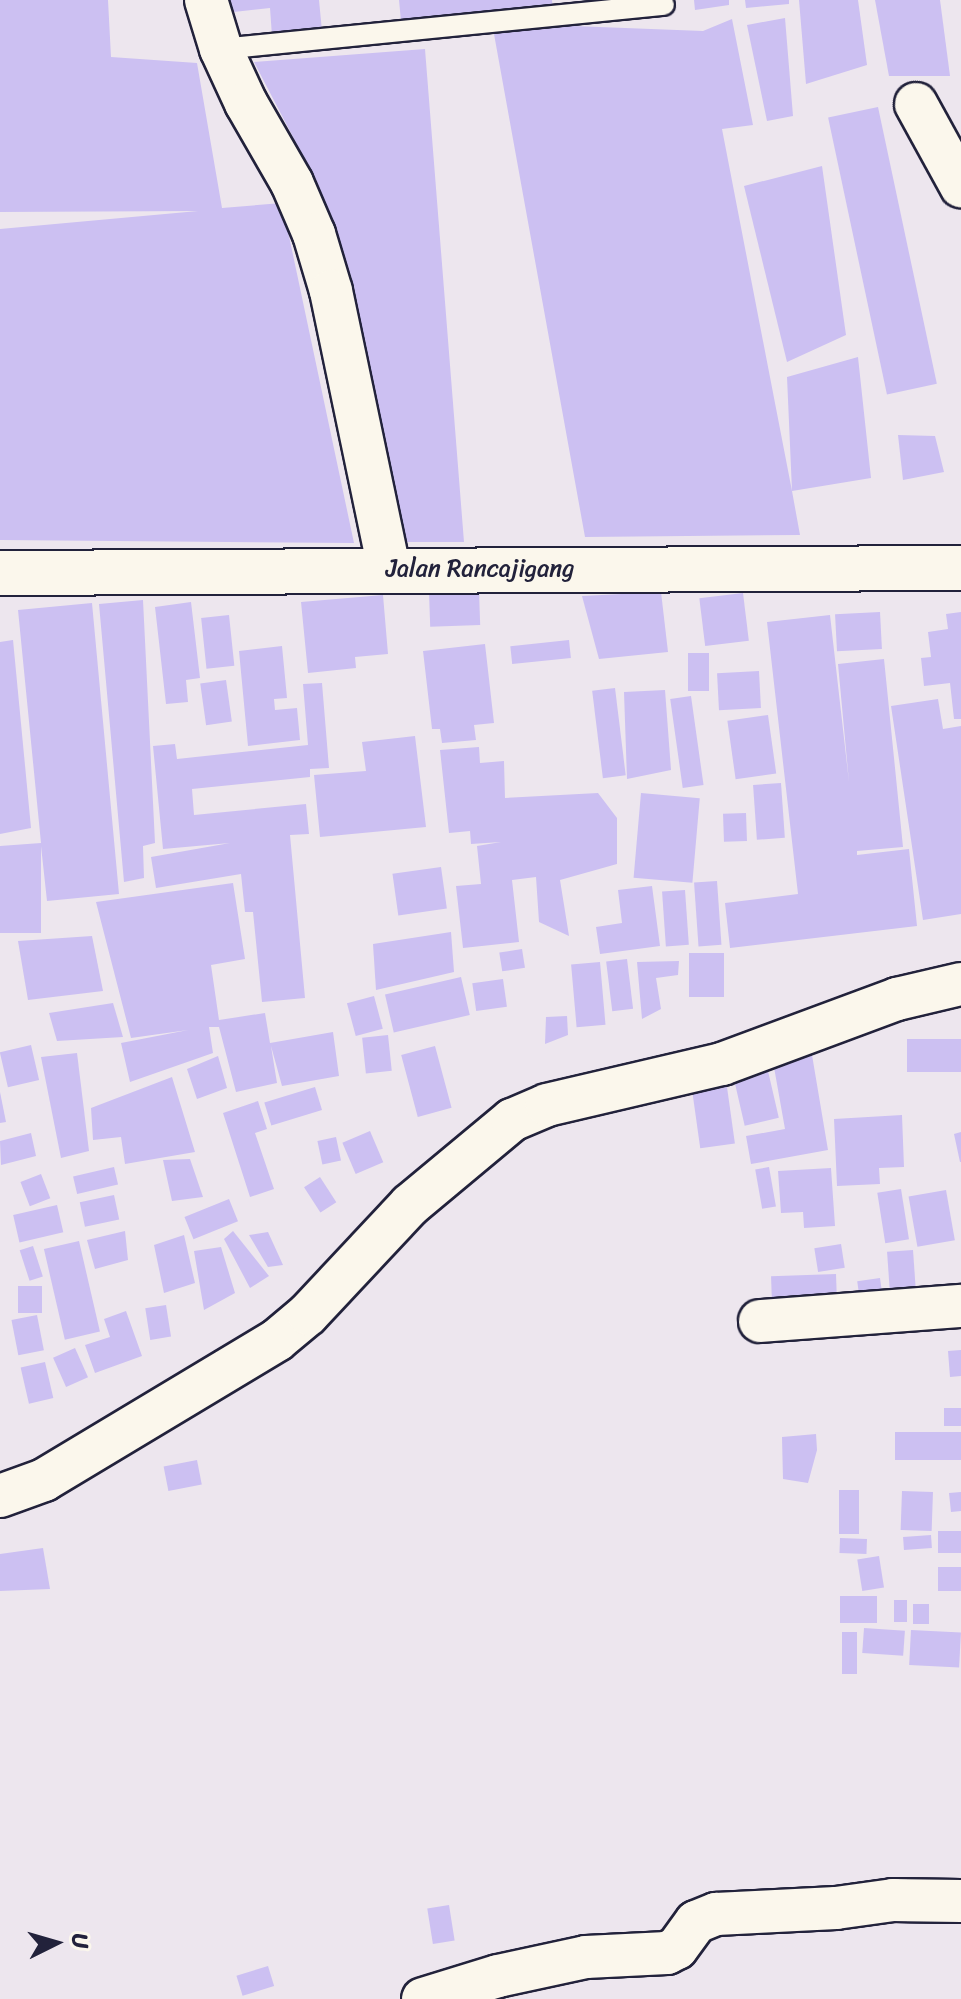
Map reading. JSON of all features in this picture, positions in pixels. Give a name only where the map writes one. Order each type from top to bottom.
[{"type":"main road","name":"Jalan Rancajigang","points":[[0,573],[961,568]]},
{"type":"street","points":[[206,0],[221,49],[246,103],[292,183],[314,234],[334,306],[389,569]]},
{"type":"street","points":[[916,104],[961,186]]},
{"type":"street","points":[[0,1496],[44,1480],[277,1340],[308,1314],[410,1205],[512,1120],[547,1105],[722,1064],[897,999],[961,984]]},
{"type":"street","points":[[760,1321],[961,1306]]},
{"type":"street","points":[[423,1999],[498,1976],[586,1957],[667,1953],[677,1948],[696,1922],[716,1914],[836,1908],[893,1900],[961,1901]]},
{"type":"lane","points":[[221,49],[664,5]]},
{"type":"building","points":[[0,0],[108,0],[111,57],[197,63],[222,208],[282,203],[354,543],[0,540],[0,229],[198,211],[0,212]]},
{"type":"building","points":[[224,0],[319,0],[322,31],[272,36],[270,8],[225,13]]},
{"type":"building","points":[[399,0],[552,0],[553,11],[401,21]]},
{"type":"building","points":[[694,0],[729,0],[729,5],[695,10]]},
{"type":"building","points":[[745,0],[789,0],[789,4],[746,8]]},
{"type":"building","points":[[799,0],[858,0],[867,65],[806,84]]},
{"type":"building","points":[[875,0],[940,0],[950,76],[889,76]]},
{"type":"building","points":[[785,18],[793,116],[767,121],[747,25]]},
{"type":"building","points":[[732,19],[753,125],[722,129],[800,535],[585,537],[492,23],[703,31]]},
{"type":"building","points":[[425,49],[464,542],[407,542],[293,137],[254,62]]},
{"type":"building","points":[[878,107],[937,384],[887,394],[828,118]]},
{"type":"building","points":[[822,166],[846,335],[787,362],[744,186]]},
{"type":"building","points":[[858,357],[871,478],[792,491],[787,377]]},
{"type":"building","points":[[898,435],[935,436],[944,472],[903,480]]},
{"type":"building","points":[[479,591],[480,625],[430,627],[429,593]]},
{"type":"building","points":[[661,592],[668,652],[599,659],[582,596]]},
{"type":"building","points":[[743,593],[749,641],[705,646],[699,598]]},
{"type":"building","points":[[383,595],[388,654],[355,657],[356,668],[308,673],[301,602]]},
{"type":"building","points":[[143,600],[155,843],[143,846],[144,878],[124,882],[99,604]]},
{"type":"building","points":[[191,602],[200,678],[186,680],[188,702],[166,704],[155,607]]},
{"type":"building","points":[[92,603],[119,894],[47,901],[41,846],[41,933],[0,933],[0,846],[41,843],[18,610]]},
{"type":"building","points":[[880,612],[882,649],[837,651],[835,614]]},
{"type":"building","points":[[961,612],[961,719],[954,719],[950,683],[924,686],[921,658],[931,657],[928,632],[948,629],[946,614]]},
{"type":"building","points":[[229,615],[234,666],[206,669],[201,618]]},
{"type":"building","points":[[830,615],[849,782],[838,664],[884,659],[903,847],[857,851],[857,855],[909,849],[917,926],[730,948],[725,903],[798,894],[767,622]]},
{"type":"building","points":[[13,640],[31,828],[0,834],[0,642]]},
{"type":"building","points":[[569,640],[571,658],[512,664],[510,646]]},
{"type":"building","points":[[485,644],[494,723],[474,725],[476,740],[442,743],[440,729],[432,729],[423,651]]},
{"type":"building","points":[[282,646],[287,698],[274,699],[275,710],[297,708],[300,740],[248,746],[239,651]]},
{"type":"building","points":[[688,653],[709,653],[709,691],[688,691]]},
{"type":"building","points":[[759,671],[761,708],[719,710],[717,673]]},
{"type":"building","points":[[226,680],[232,722],[206,725],[200,684]]},
{"type":"building","points":[[322,683],[329,768],[310,769],[310,777],[192,789],[194,815],[306,804],[309,834],[290,835],[305,998],[262,1002],[253,912],[245,912],[241,874],[156,888],[151,857],[230,843],[163,849],[153,746],[175,744],[177,759],[308,745],[303,684]]},
{"type":"building","points":[[615,688],[626,775],[603,778],[592,691]]},
{"type":"building","points":[[665,690],[671,770],[627,779],[624,692]]},
{"type":"building","points":[[691,696],[704,785],[683,788],[670,699]]},
{"type":"building","points":[[938,699],[943,729],[961,726],[961,914],[923,920],[891,706]]},
{"type":"building","points":[[768,715],[776,773],[736,779],[727,721]]},
{"type":"building","points":[[415,736],[426,827],[320,837],[314,775],[366,771],[362,742]]},
{"type":"building","points":[[479,747],[480,763],[504,761],[505,798],[598,793],[617,818],[617,864],[560,880],[569,936],[539,922],[536,877],[512,880],[519,942],[463,948],[456,886],[481,884],[477,846],[501,842],[471,844],[470,831],[449,833],[440,750]]},
{"type":"building","points":[[781,783],[785,838],[757,840],[753,785]]},
{"type":"building","points":[[641,793],[700,798],[692,883],[634,878]]},
{"type":"building","points":[[746,813],[747,841],[724,842],[723,814]]},
{"type":"building","points":[[441,867],[447,909],[398,915],[392,874]]},
{"type":"building","points":[[717,881],[721,945],[699,946],[694,883]]},
{"type":"building","points":[[233,883],[245,959],[211,965],[219,1020],[265,1013],[270,1043],[333,1032],[339,1076],[282,1086],[271,1046],[277,1083],[236,1092],[219,1027],[209,1027],[213,1053],[130,1082],[121,1043],[188,1030],[131,1038],[96,902]]},
{"type":"building","points":[[652,886],[660,946],[600,954],[596,927],[622,923],[618,890]]},
{"type":"building","points":[[685,890],[689,945],[666,946],[662,892]]},
{"type":"building","points":[[451,932],[454,972],[376,990],[373,944]]},
{"type":"building","points":[[92,936],[103,991],[28,1000],[18,941]]},
{"type":"building","points":[[522,949],[525,968],[502,971],[499,953]]},
{"type":"building","points":[[689,953],[724,953],[724,997],[689,997]]},
{"type":"building","points":[[627,959],[633,1009],[612,1011],[606,962]]},
{"type":"building","points":[[679,961],[678,975],[656,978],[661,1009],[642,1019],[637,962]]},
{"type":"building","points":[[600,962],[605,1025],[577,1027],[571,965]]},
{"type":"building","points":[[461,977],[470,1015],[394,1033],[385,995]]},
{"type":"building","points":[[503,979],[507,1007],[476,1011],[472,983]]},
{"type":"building","points":[[374,996],[383,1029],[356,1036],[347,1003]]},
{"type":"building","points":[[113,1003],[123,1037],[57,1041],[49,1013]]},
{"type":"building","points":[[567,1016],[568,1035],[545,1044],[546,1017]]},
{"type":"building","points":[[388,1035],[392,1071],[366,1074],[362,1038]]},
{"type":"building","points":[[907,1039],[961,1039],[961,1072],[907,1072]]},
{"type":"building","points":[[31,1045],[39,1080],[8,1087],[0,1052]]},
{"type":"building","points":[[435,1046],[452,1108],[418,1117],[401,1055]]},
{"type":"building","points":[[811,1049],[828,1150],[751,1164],[746,1136],[785,1129],[772,1056]]},
{"type":"building","points":[[77,1053],[89,1151],[61,1158],[41,1057]]},
{"type":"building","points":[[218,1056],[227,1088],[197,1099],[187,1069]]},
{"type":"building","points":[[768,1071],[779,1118],[745,1126],[734,1079]]},
{"type":"building","points":[[172,1077],[195,1152],[125,1164],[121,1137],[93,1140],[91,1108]]},
{"type":"building","points":[[726,1080],[735,1143],[700,1148],[691,1085]]},
{"type":"building","points":[[315,1087],[322,1110],[271,1125],[264,1102]]},
{"type":"building","points":[[0,1092],[6,1122],[0,1123]]},
{"type":"building","points":[[258,1101],[267,1129],[255,1133],[274,1189],[250,1197],[223,1113]]},
{"type":"building","points":[[902,1115],[904,1167],[879,1168],[880,1184],[837,1186],[834,1119]]},
{"type":"building","points":[[370,1131],[383,1162],[356,1174],[342,1143]]},
{"type":"building","points":[[961,1132],[961,1162],[960,1162],[954,1134]]},
{"type":"building","points":[[31,1133],[36,1156],[1,1165],[0,1141]]},
{"type":"building","points":[[336,1137],[341,1160],[322,1164],[317,1141]]},
{"type":"building","points":[[190,1159],[203,1197],[172,1201],[163,1160]]},
{"type":"building","points":[[114,1167],[118,1185],[77,1194],[73,1176]]},
{"type":"building","points":[[769,1167],[776,1206],[762,1209],[755,1169]]},
{"type":"building","points":[[831,1168],[835,1226],[804,1228],[803,1212],[781,1213],[778,1171]]},
{"type":"building","points":[[41,1174],[50,1198],[30,1206],[20,1182]]},
{"type":"building","points":[[320,1177],[336,1202],[320,1213],[304,1187]]},
{"type":"building","points":[[901,1189],[909,1239],[885,1243],[877,1193]]},
{"type":"building","points":[[946,1190],[955,1240],[917,1247],[909,1197]]},
{"type":"building","points":[[114,1195],[119,1219],[85,1227],[80,1202]]},
{"type":"building","points":[[229,1199],[238,1221],[193,1239],[184,1217]]},
{"type":"building","points":[[57,1205],[63,1232],[19,1242],[13,1215]]},
{"type":"building","points":[[125,1231],[128,1260],[95,1269],[87,1240]]},
{"type":"building","points":[[233,1231],[269,1276],[250,1288],[224,1239]]},
{"type":"building","points":[[268,1232],[283,1265],[268,1267],[249,1235]]},
{"type":"building","points":[[184,1235],[195,1283],[164,1293],[154,1245]]},
{"type":"building","points":[[79,1241],[100,1332],[65,1340],[44,1249]]},
{"type":"building","points":[[841,1244],[845,1268],[818,1272],[814,1248]]},
{"type":"building","points":[[33,1246],[43,1276],[30,1281],[20,1250]]},
{"type":"building","points":[[221,1247],[235,1293],[204,1310],[194,1251]]},
{"type":"building","points":[[913,1250],[916,1297],[890,1299],[887,1252]]},
{"type":"building","points":[[836,1274],[837,1304],[772,1306],[771,1276]]},
{"type":"building","points":[[880,1278],[884,1308],[861,1311],[857,1281]]},
{"type":"building","points":[[18,1286],[42,1286],[42,1313],[18,1313]]},
{"type":"building","points":[[166,1305],[171,1337],[150,1340],[145,1308]]},
{"type":"building","points":[[126,1311],[142,1356],[95,1373],[85,1345],[110,1337],[104,1319]]},
{"type":"building","points":[[37,1315],[44,1350],[18,1355],[11,1320]]},
{"type":"building","points":[[75,1348],[88,1377],[66,1387],[53,1358]]},
{"type":"building","points":[[961,1350],[961,1376],[950,1377],[948,1351]]},
{"type":"building","points":[[45,1362],[53,1398],[29,1404],[21,1368]]},
{"type":"building","points":[[944,1408],[961,1408],[961,1426],[944,1426]]},
{"type":"building","points":[[895,1432],[961,1432],[961,1460],[895,1460]]},
{"type":"building","points":[[816,1434],[817,1450],[808,1483],[783,1479],[782,1437]]},
{"type":"building","points":[[197,1460],[202,1485],[168,1491],[164,1466]]},
{"type":"building","points":[[839,1490],[859,1490],[859,1534],[839,1534]]},
{"type":"building","points":[[902,1491],[933,1492],[932,1531],[901,1530]]},
{"type":"building","points":[[961,1492],[961,1511],[951,1512],[949,1493]]},
{"type":"building","points":[[938,1531],[961,1531],[961,1553],[938,1553]]},
{"type":"building","points":[[931,1535],[932,1548],[904,1550],[903,1537]]},
{"type":"building","points":[[840,1538],[867,1539],[866,1554],[839,1553]]},
{"type":"building","points":[[43,1548],[50,1589],[0,1591],[0,1554]]},
{"type":"building","points":[[879,1556],[884,1588],[862,1591],[857,1559]]},
{"type":"building","points":[[938,1567],[961,1567],[961,1591],[938,1591]]},
{"type":"building","points":[[840,1596],[877,1596],[877,1623],[840,1623]]},
{"type":"building","points":[[894,1600],[907,1600],[907,1622],[894,1622]]},
{"type":"building","points":[[913,1604],[929,1604],[929,1624],[913,1624]]},
{"type":"building","points":[[864,1628],[905,1631],[903,1656],[862,1653]]},
{"type":"building","points":[[911,1630],[961,1633],[959,1668],[909,1665]]},
{"type":"building","points":[[842,1632],[857,1632],[857,1674],[842,1674]]},
{"type":"building","points":[[449,1905],[455,1941],[433,1944],[427,1908]]},
{"type":"building","points":[[268,1966],[274,1986],[243,1996],[236,1976]]}]
